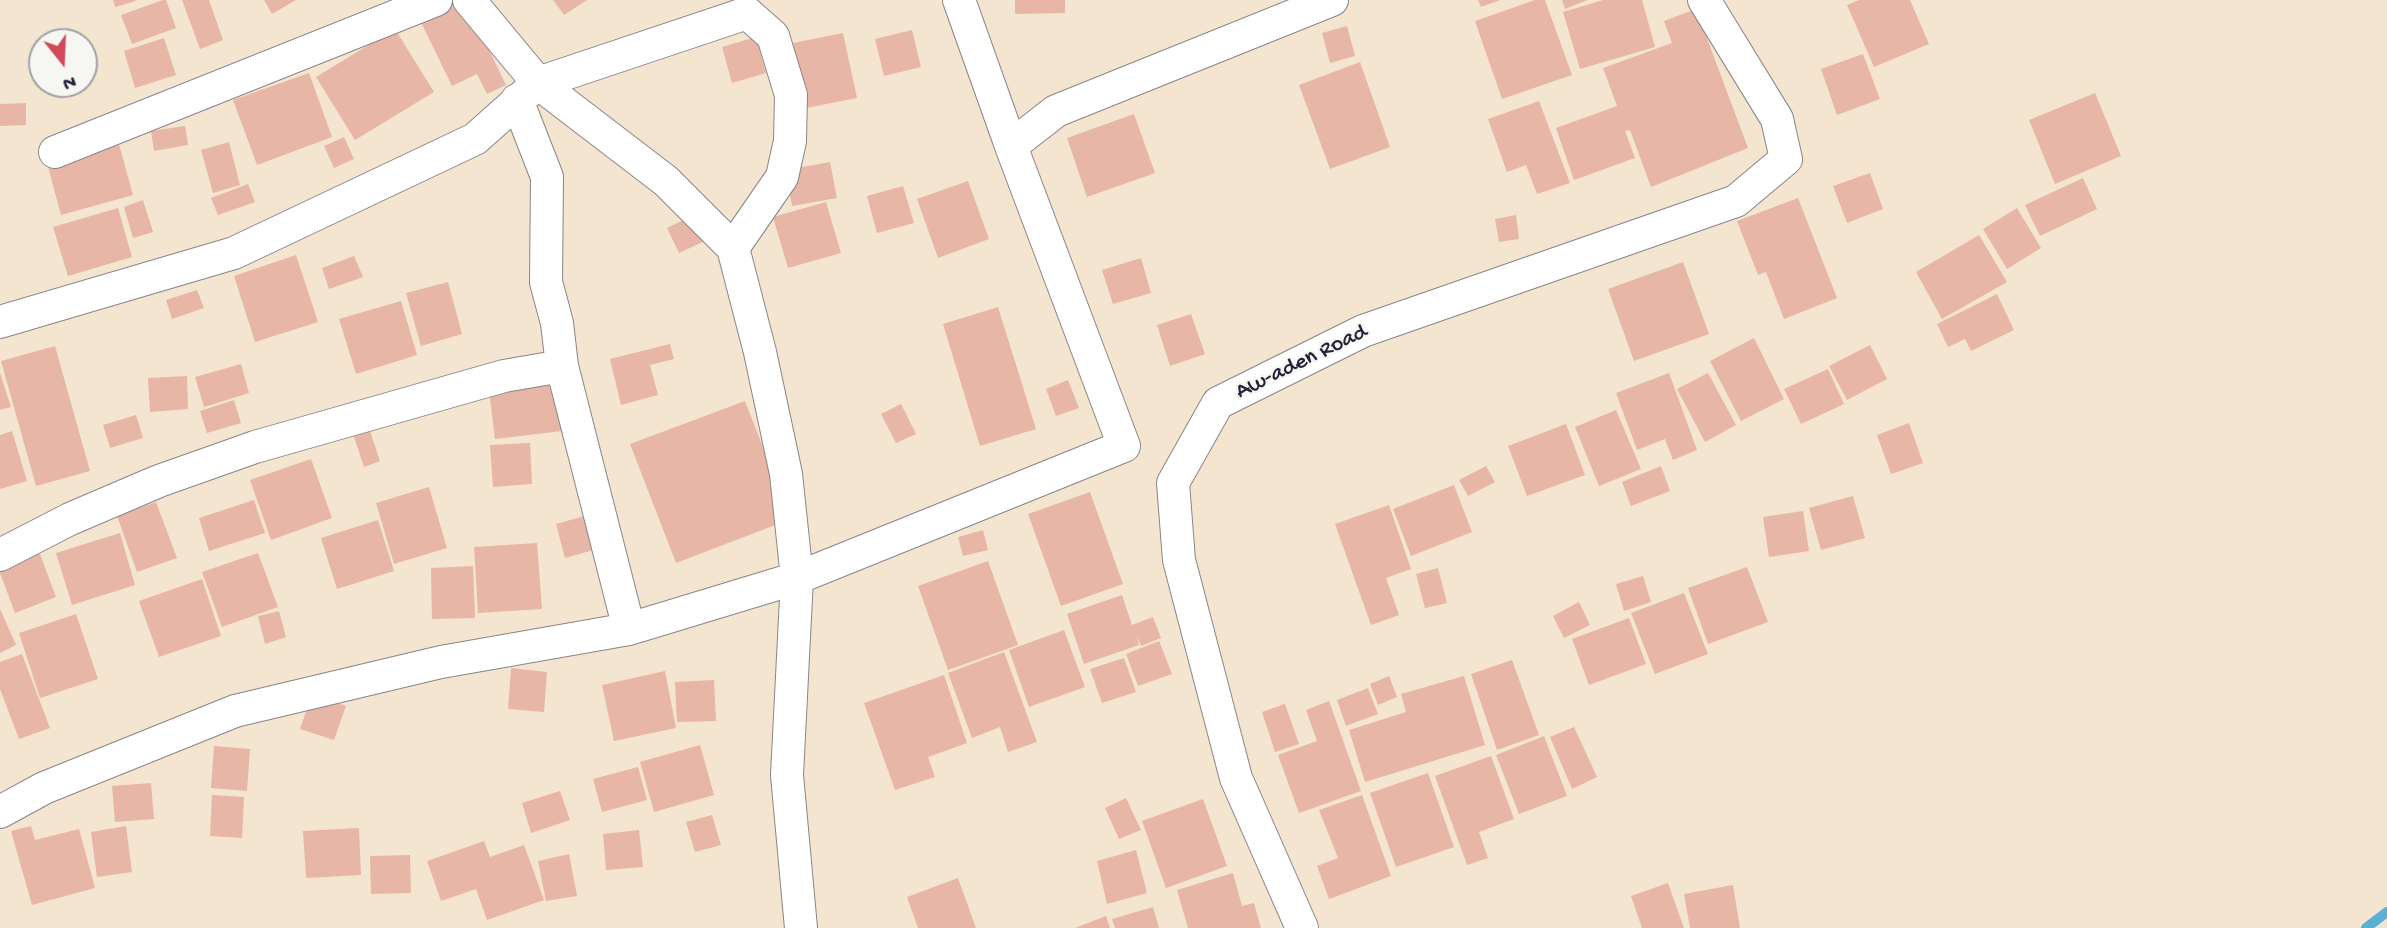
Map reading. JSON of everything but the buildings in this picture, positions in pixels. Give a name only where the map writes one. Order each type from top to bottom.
[{"type":"street","points":[[55,152],[436,0]]},
{"type":"street","points":[[469,0],[528,92],[547,177],[545,282],[557,323],[562,366],[629,629]]},
{"type":"street","points":[[0,812],[44,788],[235,711],[442,662],[629,629],[797,578],[1124,446],[1011,146],[960,0]]},
{"type":"street","points":[[1011,146],[1056,111],[1332,0]]},
{"type":"street","name":"Aw-aden Road","points":[[1302,928],[1237,778],[1179,560],[1173,483],[1218,403],[1363,331],[1736,201],[1786,159],[1777,120],[1704,0]]},
{"type":"street","points":[[0,322],[234,253],[475,139],[528,92],[747,13],[773,36],[791,95],[790,141],[782,177],[733,248]]},
{"type":"street","points":[[528,92],[666,181],[733,248],[760,352],[786,474],[797,578],[787,775],[801,928]]},
{"type":"street","points":[[0,555],[69,519],[159,481],[255,447],[504,376],[562,366]]},
{"type":"waterway","points":[[2366,928],[2387,912]]}]
